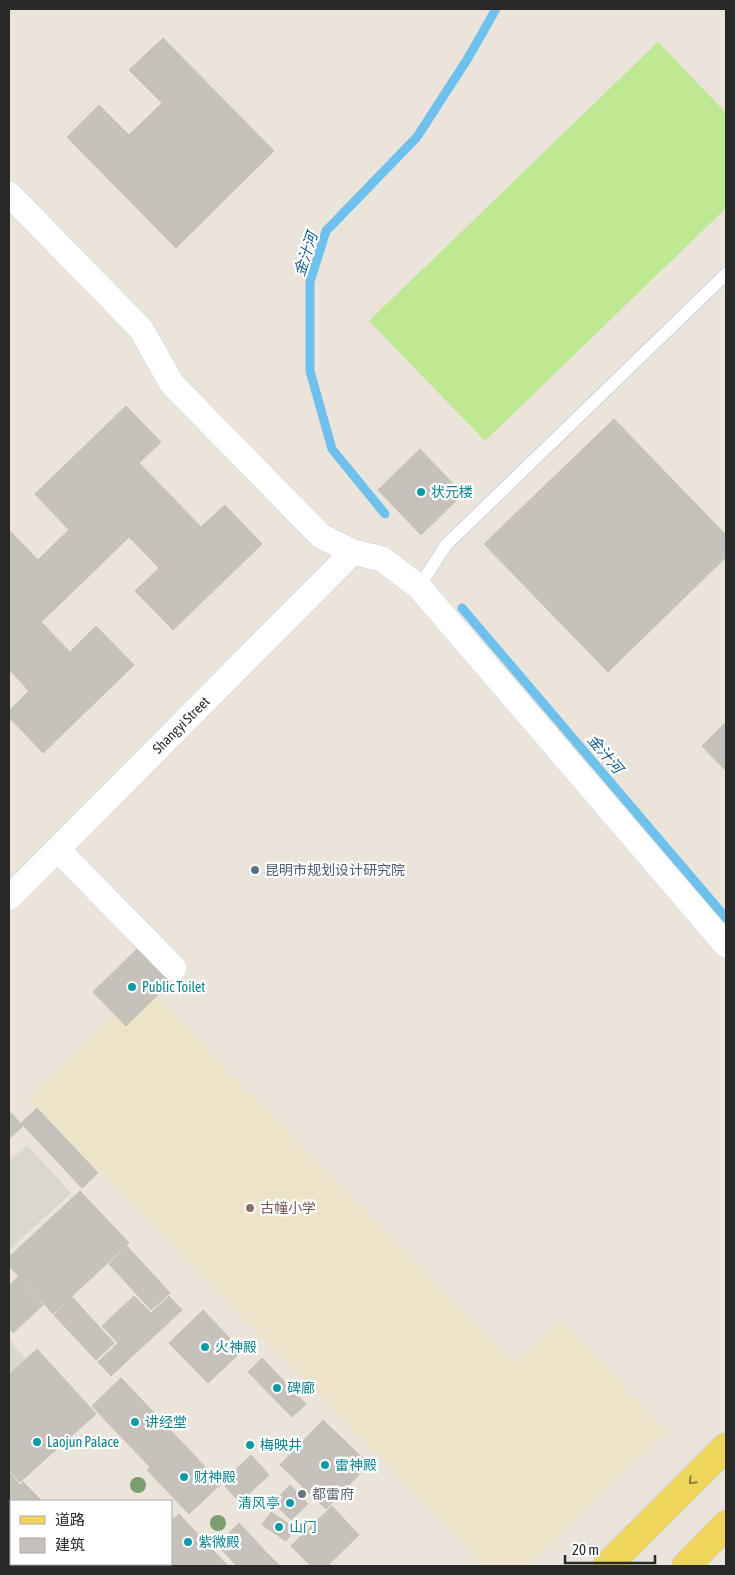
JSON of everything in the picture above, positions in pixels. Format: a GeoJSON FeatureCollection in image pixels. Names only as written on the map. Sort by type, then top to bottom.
{"type":"FeatureCollection","features":[{"type":"Feature","properties":{"kind":"main road"},"geometry":{"type":"LineString","coordinates":[[607,1566],[726,1447]]}},
{"type":"Feature","properties":{"kind":"main road"},"geometry":{"type":"LineString","coordinates":[[686,1566],[726,1525]]}},
{"type":"Feature","properties":{"kind":"street"},"geometry":{"type":"LineString","coordinates":[[9,194],[141,329],[172,384],[321,536],[353,552],[382,559],[419,587],[726,945]]}},
{"type":"Feature","properties":{"kind":"street","name":"Shangyi Street"},"geometry":{"type":"LineString","coordinates":[[9,898],[353,552]]}},
{"type":"Feature","properties":{"kind":"street"},"geometry":{"type":"LineString","coordinates":[[58,850],[174,968]]}},
{"type":"Feature","properties":{"kind":"lane"},"geometry":{"type":"LineString","coordinates":[[419,587],[446,545],[726,274]]}},
{"type":"Feature","properties":{"kind":"shaded area","name":"古幢小学"},"geometry":{"type":"Polygon","coordinates":[[[144,985],[515,1363],[561,1319],[667,1432],[527,1566],[484,1566],[28,1098],[144,985]]]}},
{"type":"Feature","properties":{"kind":"shaded area"},"geometry":{"type":"Polygon","coordinates":[[[27,1145],[71,1193],[9,1250],[9,1162],[27,1145]]]}},
{"type":"Feature","properties":{"kind":"shaded area"},"geometry":{"type":"Polygon","coordinates":[[[9,1339],[26,1359],[9,1375],[9,1339]]]}},
{"type":"Feature","properties":{"kind":"green space"},"geometry":{"type":"Polygon","coordinates":[[[658,42],[726,113],[726,208],[485,441],[369,321],[658,42]]]}},
{"type":"Feature","properties":{"kind":"building"},"geometry":{"type":"Polygon","coordinates":[[[163,38],[274,151],[176,248],[67,137],[99,105],[129,135],[162,103],[129,70],[163,38]]]}},
{"type":"Feature","properties":{"kind":"building"},"geometry":{"type":"Polygon","coordinates":[[[126,406],[161,442],[139,463],[201,527],[225,505],[262,544],[173,630],[135,591],[159,568],[129,537],[86,579],[52,546],[69,530],[35,494],[126,406]]]}},
{"type":"Feature","properties":{"kind":"building"},"geometry":{"type":"Polygon","coordinates":[[[614,419],[726,535],[726,557],[608,672],[484,544],[614,419]]]}},
{"type":"Feature","properties":{"kind":"building","name":"状元楼"},"geometry":{"type":"Polygon","coordinates":[[[420,449],[463,494],[421,535],[378,490],[420,449]]]}},
{"type":"Feature","properties":{"kind":"building"},"geometry":{"type":"Polygon","coordinates":[[[9,530],[38,560],[52,546],[86,579],[41,622],[70,652],[96,626],[134,665],[43,753],[9,717],[9,711],[29,691],[9,669],[9,530]]]}},
{"type":"Feature","properties":{"kind":"building"},"geometry":{"type":"Polygon","coordinates":[[[726,722],[726,771],[702,746],[726,722]]]}},
{"type":"Feature","properties":{"kind":"building","name":"Public Toilet"},"geometry":{"type":"Polygon","coordinates":[[[138,948],[171,982],[126,1026],[93,992],[138,948]]]}},
{"type":"Feature","properties":{"kind":"building"},"geometry":{"type":"Polygon","coordinates":[[[37,1108],[98,1173],[82,1188],[21,1123],[37,1108]]]}},
{"type":"Feature","properties":{"kind":"building"},"geometry":{"type":"Polygon","coordinates":[[[9,1111],[23,1126],[9,1139],[9,1111]]]}},
{"type":"Feature","properties":{"kind":"building"},"geometry":{"type":"Polygon","coordinates":[[[80,1191],[129,1243],[53,1314],[9,1266],[9,1257],[80,1191]]]}},
{"type":"Feature","properties":{"kind":"building"},"geometry":{"type":"Polygon","coordinates":[[[127,1246],[170,1293],[151,1310],[109,1264],[127,1246]]]}},
{"type":"Feature","properties":{"kind":"building"},"geometry":{"type":"Polygon","coordinates":[[[18,1277],[43,1305],[13,1333],[9,1328],[9,1286],[18,1277]]]}},
{"type":"Feature","properties":{"kind":"building"},"geometry":{"type":"Polygon","coordinates":[[[134,1296],[151,1313],[169,1296],[182,1310],[111,1376],[98,1362],[118,1343],[102,1326],[134,1296]]]}},
{"type":"Feature","properties":{"kind":"building"},"geometry":{"type":"Polygon","coordinates":[[[72,1297],[114,1343],[96,1360],[54,1315],[72,1297]]]}},
{"type":"Feature","properties":{"kind":"building","name":"火神殿"},"geometry":{"type":"Polygon","coordinates":[[[203,1310],[242,1351],[208,1383],[169,1343],[203,1310]]]}},
{"type":"Feature","properties":{"kind":"building","name":"Laojun Palace"},"geometry":{"type":"Polygon","coordinates":[[[37,1349],[96,1414],[20,1482],[9,1470],[9,1375],[37,1349]]]}},
{"type":"Feature","properties":{"kind":"building","name":"碑廊"},"geometry":{"type":"Polygon","coordinates":[[[262,1358],[306,1404],[292,1417],[248,1372],[262,1358]]]}},
{"type":"Feature","properties":{"kind":"building","name":"讲经堂"},"geometry":{"type":"Polygon","coordinates":[[[121,1378],[179,1439],[150,1467],[92,1406],[121,1378]]]}},
{"type":"Feature","properties":{"kind":"building","name":"雷神殿"},"geometry":{"type":"Polygon","coordinates":[[[323,1420],[369,1464],[326,1509],[280,1465],[323,1420]]]}},
{"type":"Feature","properties":{"kind":"building","name":"财神殿"},"geometry":{"type":"Polygon","coordinates":[[[179,1439],[221,1484],[189,1514],[147,1470],[179,1439]]]}},
{"type":"Feature","properties":{"kind":"building"},"geometry":{"type":"Polygon","coordinates":[[[251,1455],[269,1475],[240,1502],[222,1483],[251,1455]]]}},
{"type":"Feature","properties":{"kind":"building"},"geometry":{"type":"Polygon","coordinates":[[[11,1474],[20,1485],[23,1482],[41,1500],[10,1500],[10,1536],[9,1535],[9,1476],[11,1474]]]}},
{"type":"Feature","properties":{"kind":"building","name":"清风亭"},"geometry":{"type":"Polygon","coordinates":[[[290,1485],[308,1504],[291,1520],[273,1502],[290,1485]]]}},
{"type":"Feature","properties":{"kind":"building"},"geometry":{"type":"Polygon","coordinates":[[[332,1506],[359,1535],[327,1566],[311,1566],[291,1546],[332,1506]]]}},
{"type":"Feature","properties":{"kind":"building","name":"山门"},"geometry":{"type":"Polygon","coordinates":[[[271,1512],[295,1528],[286,1541],[262,1525],[271,1512]]]}},
{"type":"Feature","properties":{"kind":"building","name":"紫微殿"},"geometry":{"type":"Polygon","coordinates":[[[179,1514],[228,1566],[124,1566],[172,1565],[172,1520],[179,1514]]]}},
{"type":"Feature","properties":{"kind":"building"},"geometry":{"type":"Polygon","coordinates":[[[239,1523],[280,1566],[237,1566],[217,1545],[239,1523]]]}},
{"type":"Feature","properties":{"kind":"building"},"geometry":{"type":"Polygon","coordinates":[[[102,1565],[103,1566],[56,1566],[102,1565]]]}},
{"type":"Feature","properties":{"kind":"waterway","name":"金汁河"},"geometry":{"type":"LineString","coordinates":[[385,514],[332,449],[310,371],[310,282],[326,231],[417,137],[468,58],[496,9]]}},
{"type":"Feature","properties":{"kind":"waterway","name":"金汁河"},"geometry":{"type":"LineString","coordinates":[[462,608],[726,918]]}},
{"type":"Feature","properties":{"kind":"place","name":"状元楼"},"geometry":{"type":"Point","coordinates":[421,492]}},
{"type":"Feature","properties":{"kind":"place","name":"昆明市规划设计研究院"},"geometry":{"type":"Point","coordinates":[255,870]}},
{"type":"Feature","properties":{"kind":"place","name":"Public Toilet"},"geometry":{"type":"Point","coordinates":[132,987]}},
{"type":"Feature","properties":{"kind":"place","name":"古幢小学"},"geometry":{"type":"Point","coordinates":[250,1208]}},
{"type":"Feature","properties":{"kind":"place","name":"火神殿"},"geometry":{"type":"Point","coordinates":[205,1347]}},
{"type":"Feature","properties":{"kind":"place","name":"碑廊"},"geometry":{"type":"Point","coordinates":[277,1388]}},
{"type":"Feature","properties":{"kind":"place","name":"讲经堂"},"geometry":{"type":"Point","coordinates":[135,1422]}},
{"type":"Feature","properties":{"kind":"place","name":"Laojun Palace"},"geometry":{"type":"Point","coordinates":[37,1442]}},
{"type":"Feature","properties":{"kind":"place","name":"梅映井"},"geometry":{"type":"Point","coordinates":[250,1445]}},
{"type":"Feature","properties":{"kind":"place","name":"雷神殿"},"geometry":{"type":"Point","coordinates":[325,1465]}},
{"type":"Feature","properties":{"kind":"place","name":"财神殿"},"geometry":{"type":"Point","coordinates":[184,1477]}},
{"type":"Feature","properties":{"kind":"place","name":"都雷府"},"geometry":{"type":"Point","coordinates":[302,1494]}},
{"type":"Feature","properties":{"kind":"place","name":"清风亭"},"geometry":{"type":"Point","coordinates":[290,1503]}},
{"type":"Feature","properties":{"kind":"place","name":"山门"},"geometry":{"type":"Point","coordinates":[279,1527]}},
{"type":"Feature","properties":{"kind":"place","name":"紫微殿"},"geometry":{"type":"Point","coordinates":[188,1542]}}]}
